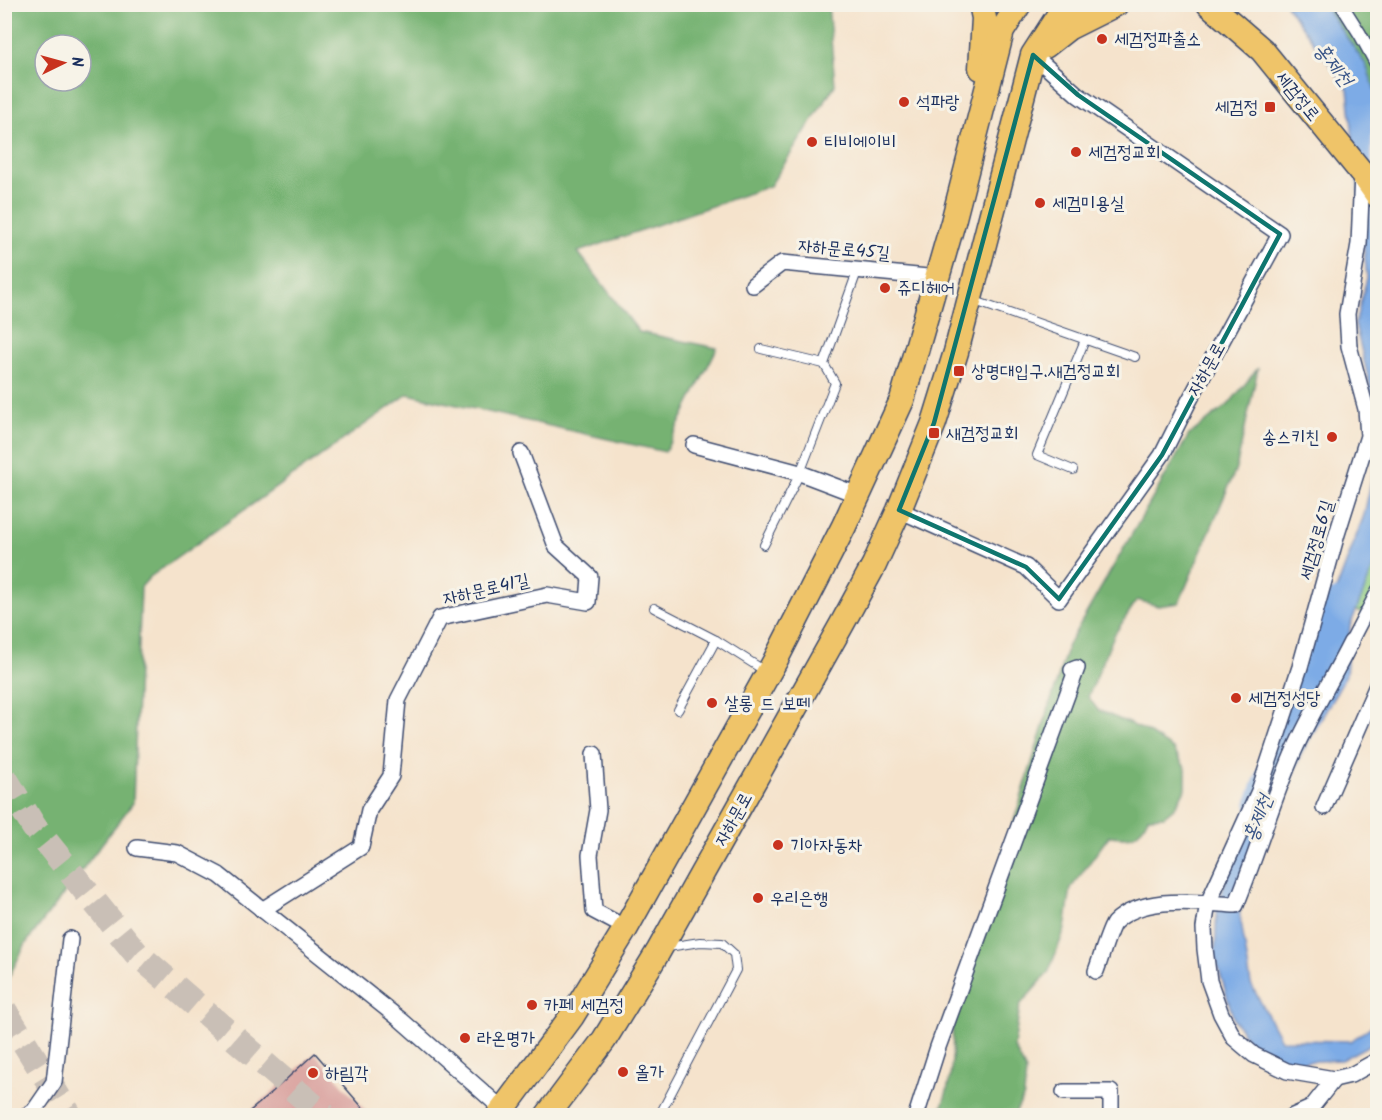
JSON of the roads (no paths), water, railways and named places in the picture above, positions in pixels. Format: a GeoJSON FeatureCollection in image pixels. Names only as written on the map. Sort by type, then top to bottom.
{"type":"FeatureCollection","features":[{"type":"Feature","properties":{"kind":"main road"},"geometry":{"type":"LineString","coordinates":[[979,120],[984,18],[981,4]]}},
{"type":"Feature","properties":{"kind":"main road"},"geometry":{"type":"LineString","coordinates":[[503,1114],[572,1016],[626,928],[768,673],[858,495],[902,400],[938,278],[1002,31],[1019,4]]}},
{"type":"Feature","properties":{"kind":"main road","name":"자하문로"},"geometry":{"type":"LineString","coordinates":[[547,1116],[604,1040],[660,948],[874,565],[934,423],[970,300],[1034,55],[1066,4]]}},
{"type":"Feature","properties":{"kind":"main road"},"geometry":{"type":"LineString","coordinates":[[1034,55],[1068,28],[1116,4]]}},
{"type":"Feature","properties":{"kind":"main road","name":"세검정로"},"geometry":{"type":"LineString","coordinates":[[1209,4],[1262,50],[1370,185]]}},
{"type":"Feature","properties":{"kind":"street"},"geometry":{"type":"LineString","coordinates":[[1341,4],[1377,67]]}},
{"type":"Feature","properties":{"kind":"street","name":"자하문로"},"geometry":{"type":"LineString","coordinates":[[899,510],[1026,567],[1059,599],[1162,454],[1280,234],[1078,95],[1034,55]]}},
{"type":"Feature","properties":{"kind":"street","name":"세검정로6길"},"geometry":{"type":"LineString","coordinates":[[1370,185],[1347,314],[1349,346],[1366,409],[1368,436],[1336,534],[1300,667],[1259,791],[1208,903],[1204,928],[1209,981],[1221,1014],[1234,1038],[1254,1055],[1287,1071],[1334,1079],[1351,1075],[1377,1060]]}},
{"type":"Feature","properties":{"kind":"street","name":"자하문로45길"},"geometry":{"type":"LineString","coordinates":[[753,285],[782,263],[938,278]]}},
{"type":"Feature","properties":{"kind":"street"},"geometry":{"type":"LineString","coordinates":[[694,445],[800,473],[858,495]]}},
{"type":"Feature","properties":{"kind":"street","name":"자하문로41길"},"geometry":{"type":"LineString","coordinates":[[262,910],[361,847],[369,810],[391,776],[398,700],[440,618],[547,595],[588,602],[590,577],[556,546],[521,453]]}},
{"type":"Feature","properties":{"kind":"street"},"geometry":{"type":"LineString","coordinates":[[1096,971],[1113,924],[1141,906],[1167,902],[1236,905],[1293,753],[1377,590]]}},
{"type":"Feature","properties":{"kind":"street"},"geometry":{"type":"LineString","coordinates":[[916,1116],[938,1047],[1077,668],[1072,670]]}},
{"type":"Feature","properties":{"kind":"street"},"geometry":{"type":"LineString","coordinates":[[1324,807],[1377,683]]}},
{"type":"Feature","properties":{"kind":"street"},"geometry":{"type":"LineString","coordinates":[[594,754],[598,810],[590,855],[594,911],[626,928]]}},
{"type":"Feature","properties":{"kind":"street"},"geometry":{"type":"LineString","coordinates":[[137,848],[177,853],[219,875],[401,1020],[503,1114]]}},
{"type":"Feature","properties":{"kind":"street"},"geometry":{"type":"LineString","coordinates":[[26,1116],[34,1111],[54,1082],[70,939]]}},
{"type":"Feature","properties":{"kind":"street"},"geometry":{"type":"LineString","coordinates":[[1293,1116],[1311,1108],[1334,1079]]}},
{"type":"Feature","properties":{"kind":"street"},"geometry":{"type":"LineString","coordinates":[[1064,1092],[1111,1092],[1111,1116]]}},
{"type":"Feature","properties":{"kind":"lane"},"geometry":{"type":"LineString","coordinates":[[764,545],[800,473],[834,383],[824,364],[858,269]]}},
{"type":"Feature","properties":{"kind":"lane"},"geometry":{"type":"LineString","coordinates":[[970,300],[1135,357]]}},
{"type":"Feature","properties":{"kind":"lane"},"geometry":{"type":"LineString","coordinates":[[1073,470],[1037,455],[1085,340]]}},
{"type":"Feature","properties":{"kind":"lane"},"geometry":{"type":"LineString","coordinates":[[761,349],[824,364]]}},
{"type":"Feature","properties":{"kind":"lane"},"geometry":{"type":"LineString","coordinates":[[654,608],[717,640],[768,673]]}},
{"type":"Feature","properties":{"kind":"lane"},"geometry":{"type":"LineString","coordinates":[[678,711],[717,640]]}},
{"type":"Feature","properties":{"kind":"lane"},"geometry":{"type":"LineString","coordinates":[[659,1116],[736,970],[734,954],[722,943],[700,942],[660,948]]}},
{"type":"Feature","properties":{"kind":"water","name":"홍제천"},"geometry":{"type":"Polygon","coordinates":[[[1286,5],[1324,5],[1366,65],[1377,96],[1377,414],[1355,324],[1367,278],[1348,89],[1286,5]]]}},
{"type":"Feature","properties":{"kind":"water","name":"홍제천"},"geometry":{"type":"Polygon","coordinates":[[[1377,454],[1377,558],[1350,626],[1346,675],[1301,755],[1239,909],[1251,984],[1281,1040],[1351,1041],[1377,1022],[1377,1041],[1341,1060],[1292,1062],[1252,1046],[1234,1020],[1215,956],[1217,906],[1241,838],[1302,709],[1322,681],[1321,631],[1364,515],[1377,454]]]}},
{"type":"Feature","properties":{"kind":"waterway","name":"홍제천"},"geometry":{"type":"LineString","coordinates":[[1262,805],[1336,606]]}},
{"type":"Feature","properties":{"kind":"tunnel"},"geometry":{"type":"LineString","coordinates":[[4,777],[34,827],[136,953],[325,1116]]}},
{"type":"Feature","properties":{"kind":"tunnel"},"geometry":{"type":"LineString","coordinates":[[4,1010],[70,1116]]}},
{"type":"Feature","properties":{"kind":"place","name":"세검정파출소"},"geometry":{"type":"Point","coordinates":[1102,39]}},
{"type":"Feature","properties":{"kind":"place","name":"석파랑"},"geometry":{"type":"Point","coordinates":[904,102]}},
{"type":"Feature","properties":{"kind":"place","name":"세검정"},"geometry":{"type":"Point","coordinates":[1270,107]}},
{"type":"Feature","properties":{"kind":"place","name":"티비에이비"},"geometry":{"type":"Point","coordinates":[812,142]}},
{"type":"Feature","properties":{"kind":"place","name":"세검정교회"},"geometry":{"type":"Point","coordinates":[1076,152]}},
{"type":"Feature","properties":{"kind":"place","name":"세검미용실"},"geometry":{"type":"Point","coordinates":[1040,203]}},
{"type":"Feature","properties":{"kind":"place","name":"쥬디헤어"},"geometry":{"type":"Point","coordinates":[885,288]}},
{"type":"Feature","properties":{"kind":"place","name":"상명대입구.새검정교회"},"geometry":{"type":"Point","coordinates":[959,371]}},
{"type":"Feature","properties":{"kind":"place","name":"새검정교회"},"geometry":{"type":"Point","coordinates":[934,433]}},
{"type":"Feature","properties":{"kind":"place","name":"송스키친"},"geometry":{"type":"Point","coordinates":[1332,437]}},
{"type":"Feature","properties":{"kind":"place","name":"세검정성당"},"geometry":{"type":"Point","coordinates":[1236,698]}},
{"type":"Feature","properties":{"kind":"place","name":"살롱 드 보떼"},"geometry":{"type":"Point","coordinates":[712,703]}},
{"type":"Feature","properties":{"kind":"place","name":"기아자동차"},"geometry":{"type":"Point","coordinates":[778,845]}},
{"type":"Feature","properties":{"kind":"place","name":"우리은행"},"geometry":{"type":"Point","coordinates":[758,898]}},
{"type":"Feature","properties":{"kind":"place","name":"카페 세검정"},"geometry":{"type":"Point","coordinates":[532,1005]}},
{"type":"Feature","properties":{"kind":"place","name":"라온명가"},"geometry":{"type":"Point","coordinates":[465,1038]}},
{"type":"Feature","properties":{"kind":"place","name":"올가"},"geometry":{"type":"Point","coordinates":[623,1072]}},
{"type":"Feature","properties":{"kind":"place","name":"하림각"},"geometry":{"type":"Point","coordinates":[313,1073]}}]}
